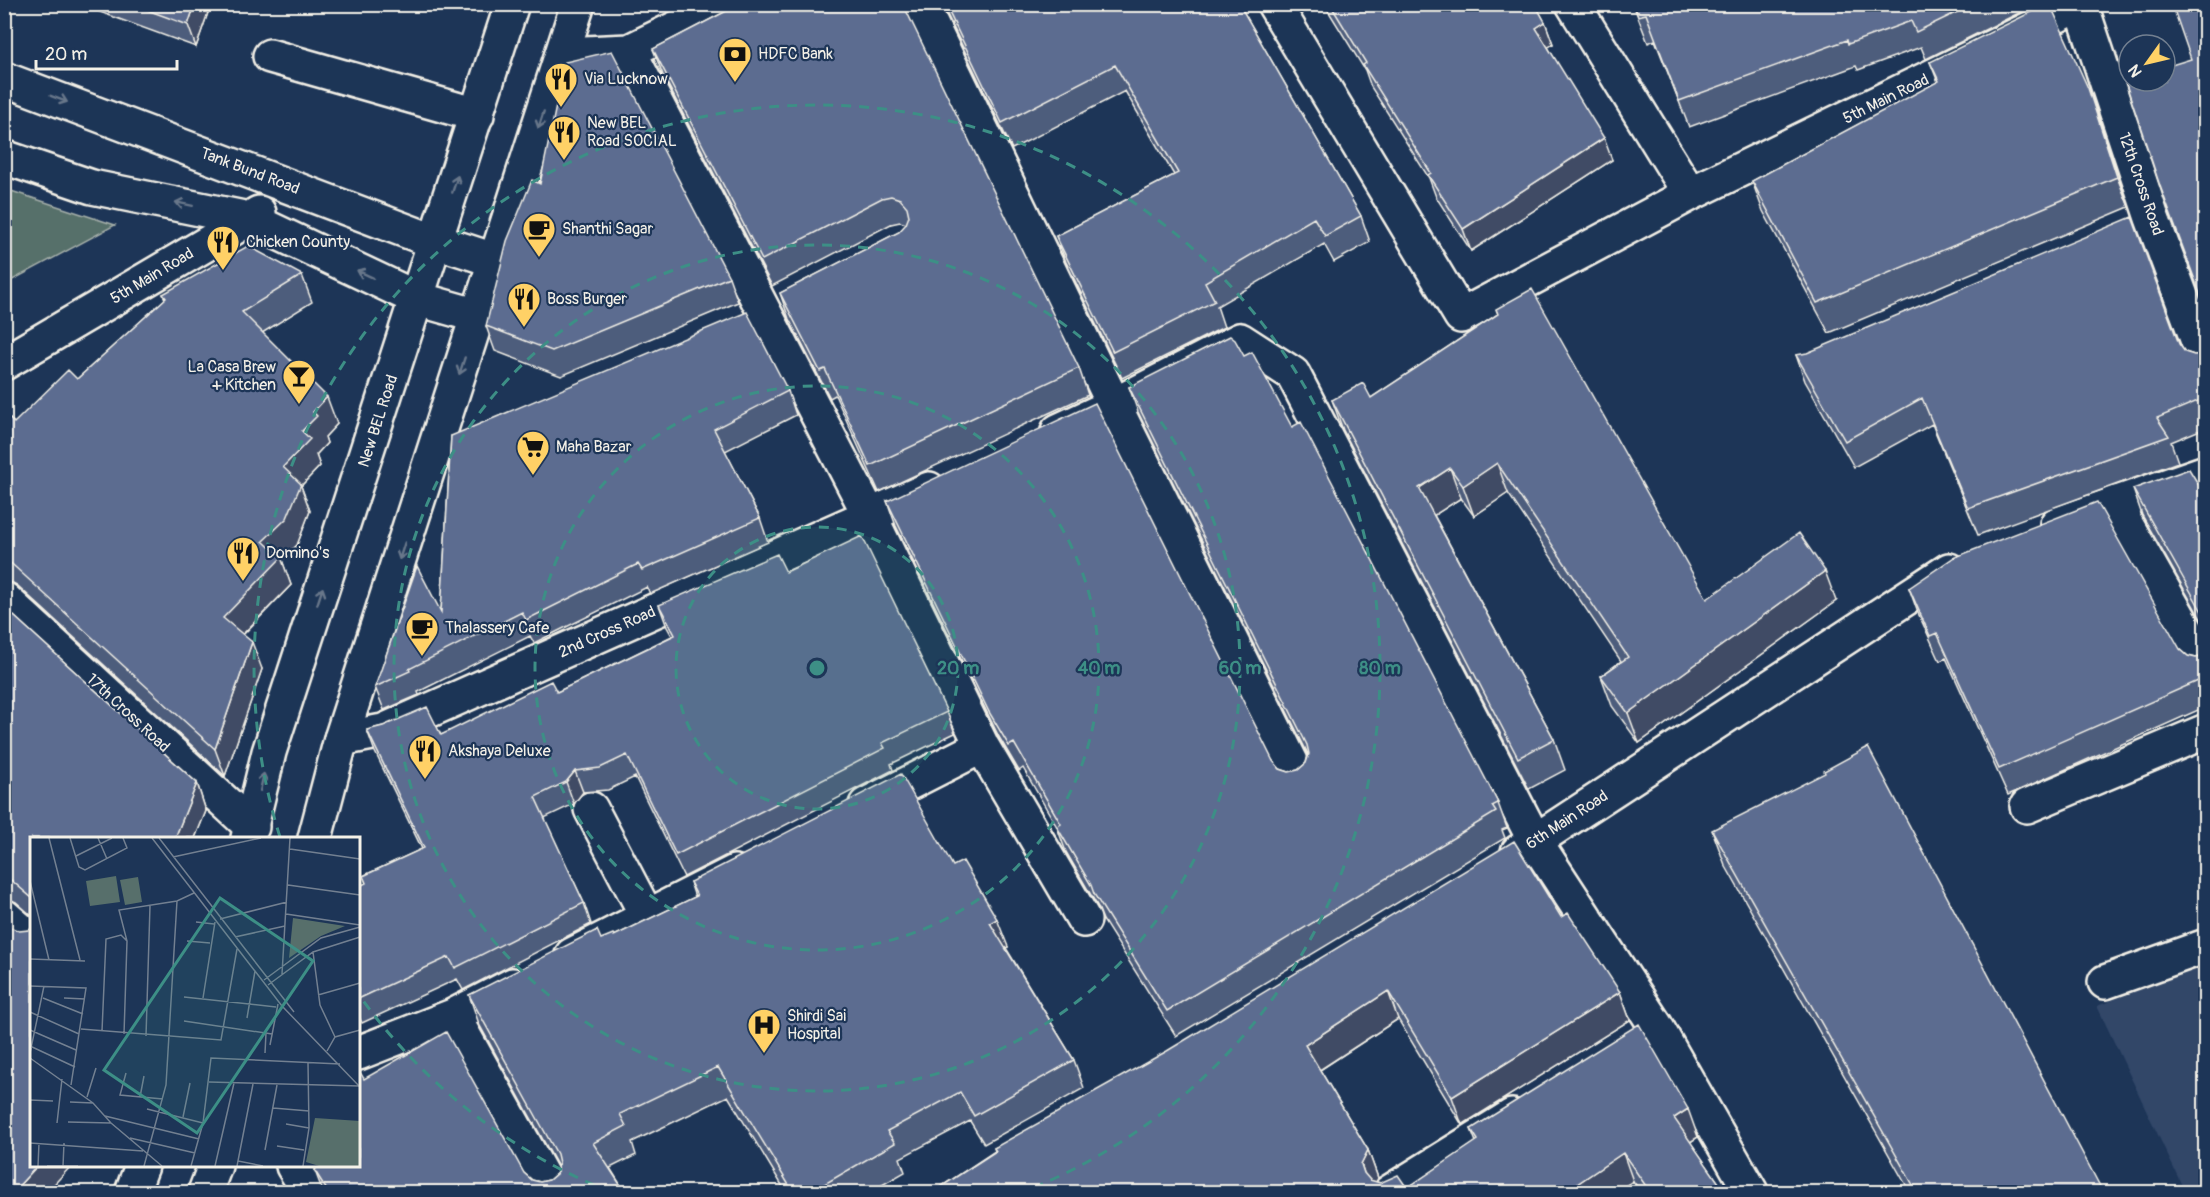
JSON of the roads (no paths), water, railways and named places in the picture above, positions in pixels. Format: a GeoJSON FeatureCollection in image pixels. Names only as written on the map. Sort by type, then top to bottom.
{"type":"FeatureCollection","features":[{"type":"Feature","properties":{"kind":"street","name":"New BEL Road"},"geometry":{"type":"LineString","coordinates":[[250,833],[268,752],[418,299],[512,4]]}},
{"type":"Feature","properties":{"kind":"street"},"geometry":{"type":"LineString","coordinates":[[315,837],[341,739],[578,4]]}},
{"type":"Feature","properties":{"kind":"street"},"geometry":{"type":"LineString","coordinates":[[563,54],[628,51],[726,4]]}},
{"type":"Feature","properties":{"kind":"street"},"geometry":{"type":"LineString","coordinates":[[921,4],[1114,405],[1299,778]]}},
{"type":"Feature","properties":{"kind":"street","name":"5th Main Road"},"geometry":{"type":"LineString","coordinates":[[1274,4],[1461,316],[1690,194],[2081,5]]}},
{"type":"Feature","properties":{"kind":"street"},"geometry":{"type":"LineString","coordinates":[[1573,4],[1690,194]]}},
{"type":"Feature","properties":{"kind":"street","name":"12th Cross Road"},"geometry":{"type":"LineString","coordinates":[[2081,5],[2152,218],[2205,363]]}},
{"type":"Feature","properties":{"kind":"street"},"geometry":{"type":"LineString","coordinates":[[628,51],[751,316],[870,516],[982,746],[1084,920]]}},
{"type":"Feature","properties":{"kind":"street"},"geometry":{"type":"LineString","coordinates":[[270,56],[477,115]]}},
{"type":"Feature","properties":{"kind":"street","name":"Tank Bund Road"},"geometry":{"type":"LineString","coordinates":[[4,79],[496,261]]}},
{"type":"Feature","properties":{"kind":"street"},"geometry":{"type":"LineString","coordinates":[[4,157],[92,187],[249,219],[418,299],[478,316]]}},
{"type":"Feature","properties":{"kind":"street","name":"5th Main Road"},"geometry":{"type":"LineString","coordinates":[[4,363],[299,189]]}},
{"type":"Feature","properties":{"kind":"street"},"geometry":{"type":"LineString","coordinates":[[2119,232],[2152,218]]}},
{"type":"Feature","properties":{"kind":"street"},"geometry":{"type":"LineString","coordinates":[[751,316],[794,295]]}},
{"type":"Feature","properties":{"kind":"street"},"geometry":{"type":"LineString","coordinates":[[1029,444],[1114,405],[1240,340],[1293,374],[1536,841],[1656,1026],[1751,1192]]}},
{"type":"Feature","properties":{"kind":"street"},"geometry":{"type":"LineString","coordinates":[[434,450],[467,436]]}},
{"type":"Feature","properties":{"kind":"street"},"geometry":{"type":"LineString","coordinates":[[2030,534],[2205,472]]}},
{"type":"Feature","properties":{"kind":"street","name":"2nd Cross Road"},"geometry":{"type":"LineString","coordinates":[[341,739],[383,730],[955,477]]}},
{"type":"Feature","properties":{"kind":"street"},"geometry":{"type":"LineString","coordinates":[[2114,503],[2205,664]]}},
{"type":"Feature","properties":{"kind":"street","name":"6th Main Road"},"geometry":{"type":"LineString","coordinates":[[1496,866],[1968,558],[1978,554]]}},
{"type":"Feature","properties":{"kind":"street","name":"17th Cross Road"},"geometry":{"type":"LineString","coordinates":[[4,599],[250,833]]}},
{"type":"Feature","properties":{"kind":"street"},"geometry":{"type":"LineString","coordinates":[[2027,806],[2205,731]]}},
{"type":"Feature","properties":{"kind":"street"},"geometry":{"type":"LineString","coordinates":[[836,820],[982,746]]}},
{"type":"Feature","properties":{"kind":"street"},"geometry":{"type":"LineString","coordinates":[[591,809],[647,916]]}},
{"type":"Feature","properties":{"kind":"street"},"geometry":{"type":"LineString","coordinates":[[360,1052],[453,1016],[762,858]]}},
{"type":"Feature","properties":{"kind":"street"},"geometry":{"type":"LineString","coordinates":[[4,916],[30,938]]}},
{"type":"Feature","properties":{"kind":"street"},"geometry":{"type":"LineString","coordinates":[[2105,982],[2205,946]]}},
{"type":"Feature","properties":{"kind":"street"},"geometry":{"type":"LineString","coordinates":[[453,1016],[551,1192]]}},
{"type":"Feature","properties":{"kind":"street"},"geometry":{"type":"LineString","coordinates":[[1626,1044],[1656,1026]]}},
{"type":"Feature","properties":{"kind":"street"},"geometry":{"type":"LineString","coordinates":[[1390,1192],[1538,1100]]}},
{"type":"Feature","properties":{"kind":"street"},"geometry":{"type":"LineString","coordinates":[[132,1192],[142,1167]]}},
{"type":"Feature","properties":{"kind":"street"},"geometry":{"type":"LineString","coordinates":[[205,1192],[215,1167]]}},
{"type":"Feature","properties":{"kind":"street"},"geometry":{"type":"LineString","coordinates":[[294,1167],[309,1192]]}},
{"type":"Feature","properties":{"kind":"place","name":"HDFC Bank"},"geometry":{"type":"Point","coordinates":[735,83]}},
{"type":"Feature","properties":{"kind":"place","name":"Via Lucknow"},"geometry":{"type":"Point","coordinates":[561,108]}},
{"type":"Feature","properties":{"kind":"place","name":"New BEL Road SOCIAL"},"geometry":{"type":"Point","coordinates":[564,161]}},
{"type":"Feature","properties":{"kind":"place","name":"Shanthi Sagar"},"geometry":{"type":"Point","coordinates":[539,258]}},
{"type":"Feature","properties":{"kind":"place","name":"Chicken County"},"geometry":{"type":"Point","coordinates":[223,271]}},
{"type":"Feature","properties":{"kind":"place","name":"Boss Burger"},"geometry":{"type":"Point","coordinates":[524,328]}},
{"type":"Feature","properties":{"kind":"place","name":"La Casa Brew + Kitchen"},"geometry":{"type":"Point","coordinates":[299,405]}},
{"type":"Feature","properties":{"kind":"place","name":"Maha Bazar"},"geometry":{"type":"Point","coordinates":[533,476]}},
{"type":"Feature","properties":{"kind":"place","name":"Domino's"},"geometry":{"type":"Point","coordinates":[243,582]}},
{"type":"Feature","properties":{"kind":"place","name":"Thalassery Cafe"},"geometry":{"type":"Point","coordinates":[422,657]}},
{"type":"Feature","properties":{"kind":"place","name":"Akshaya Deluxe"},"geometry":{"type":"Point","coordinates":[425,780]}},
{"type":"Feature","properties":{"kind":"place","name":"Shirdi Sai Hospital"},"geometry":{"type":"Point","coordinates":[764,1054]}}]}
